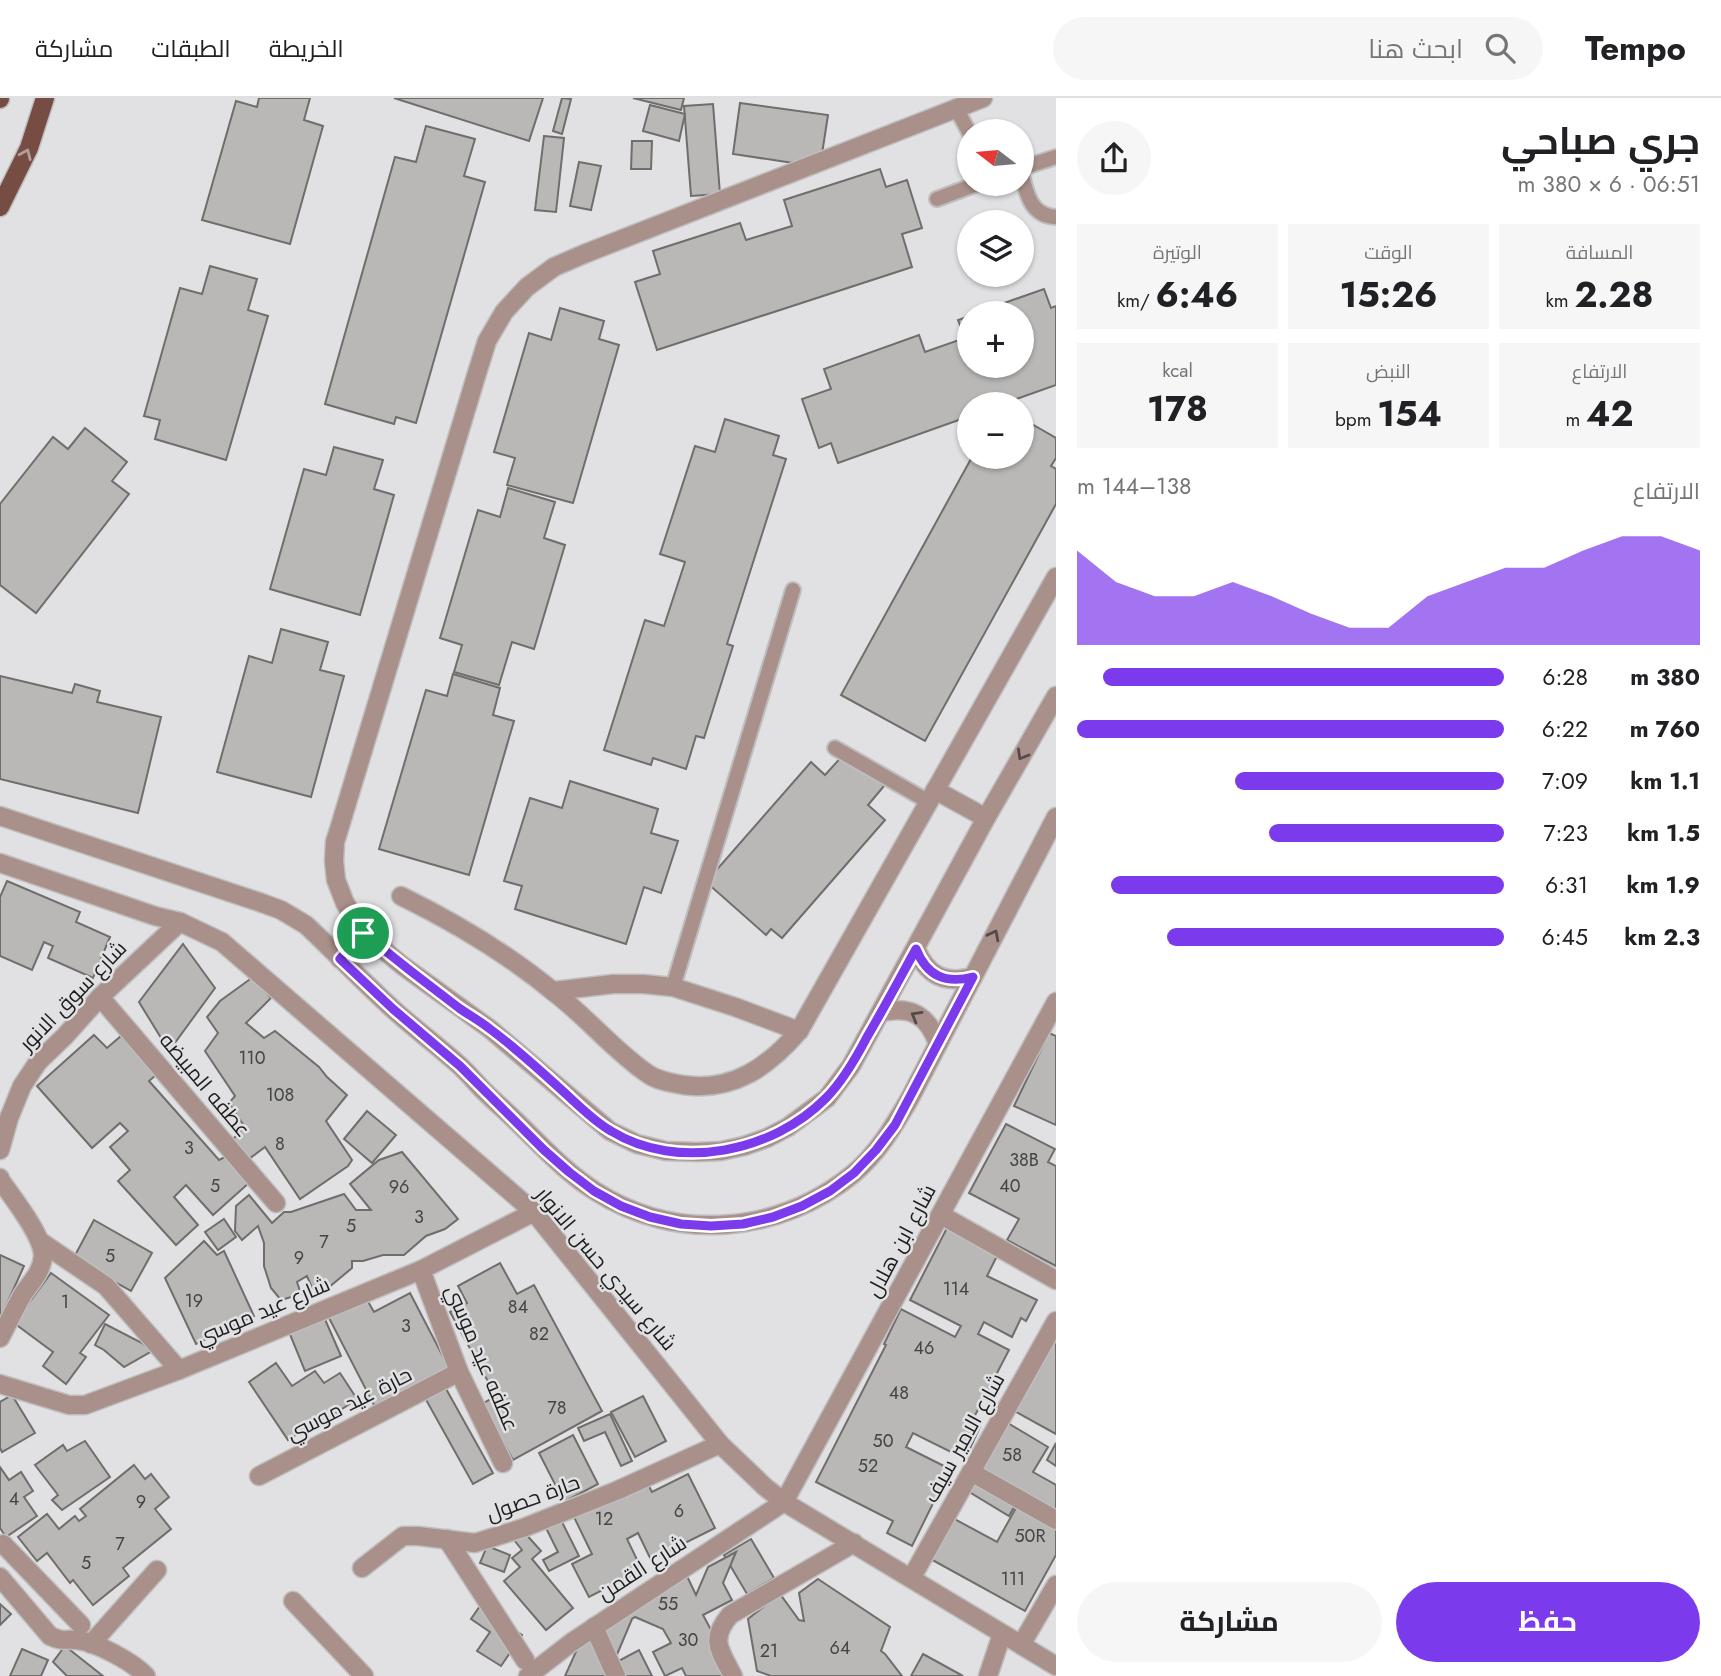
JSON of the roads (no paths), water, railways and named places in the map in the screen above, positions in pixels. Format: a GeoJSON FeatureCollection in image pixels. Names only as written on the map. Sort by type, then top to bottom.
{"type":"FeatureCollection","features":[{"type":"Feature","properties":{"kind":"main road"},"geometry":{"type":"LineString","coordinates":[[0,207],[29,148],[45,98]]}},
{"type":"Feature","properties":{"kind":"street"},"geometry":{"type":"LineString","coordinates":[[983,98],[554,267],[527,287],[504,312],[487,341],[335,842],[336,880],[345,903],[363,933],[403,966],[490,1029],[610,1131],[637,1144],[666,1151],[721,1151],[744,1146],[766,1138],[808,1114],[827,1098],[851,1066],[1056,695]]}},
{"type":"Feature","properties":{"kind":"street"},"geometry":{"type":"LineString","coordinates":[[401,896],[472,933],[505,955],[554,991],[631,1062],[651,1076],[692,1086],[713,1085],[752,1073],[785,1048],[799,1031],[1056,577]]}},
{"type":"Feature","properties":{"kind":"street"},"geometry":{"type":"LineString","coordinates":[[932,796],[986,818]]}},
{"type":"Feature","properties":{"kind":"street"},"geometry":{"type":"LineString","coordinates":[[0,816],[281,910],[306,925],[393,1009],[460,1066],[569,1172],[594,1191],[621,1206],[650,1217],[681,1224],[711,1226],[743,1224],[792,1210],[830,1191],[854,1173],[876,1150],[895,1125],[1056,817]]}},
{"type":"Feature","properties":{"kind":"street","name":"شارع سيدي حسن الانوار"},"geometry":{"type":"LineString","coordinates":[[0,863],[180,922],[222,942],[534,1212],[720,1444],[765,1487],[784,1502],[1056,1666]]}},
{"type":"Feature","properties":{"kind":"street","name":"شارع سوق الانور"},"geometry":{"type":"LineString","coordinates":[[0,1150],[22,1086],[38,1062],[100,997],[180,922]]}},
{"type":"Feature","properties":{"kind":"street"},"geometry":{"type":"LineString","coordinates":[[340,959],[363,933]]}},
{"type":"Feature","properties":{"kind":"street"},"geometry":{"type":"LineString","coordinates":[[916,949],[920,960],[938,976],[949,980],[973,977]]}},
{"type":"Feature","properties":{"kind":"street"},"geometry":{"type":"LineString","coordinates":[[554,991],[613,984],[673,987],[799,1031]]}},
{"type":"Feature","properties":{"kind":"street","name":"عطفه المبيضه"},"geometry":{"type":"LineString","coordinates":[[100,997],[276,1203]]}},
{"type":"Feature","properties":{"kind":"street","name":"شارع ابن هلال"},"geometry":{"type":"LineString","coordinates":[[784,1502],[1056,1002]]}},
{"type":"Feature","properties":{"kind":"street"},"geometry":{"type":"LineString","coordinates":[[882,1012],[894,1009],[917,1014],[927,1022],[938,1044]]}},
{"type":"Feature","properties":{"kind":"street"},"geometry":{"type":"LineString","coordinates":[[0,1178],[41,1242],[43,1254],[37,1276],[0,1338]]}},
{"type":"Feature","properties":{"kind":"street","name":"شارع عيد موسي"},"geometry":{"type":"LineString","coordinates":[[0,1384],[69,1405],[85,1405],[179,1370],[421,1270],[534,1212]]}},
{"type":"Feature","properties":{"kind":"street"},"geometry":{"type":"LineString","coordinates":[[941,1215],[1056,1280]]}},
{"type":"Feature","properties":{"kind":"street"},"geometry":{"type":"LineString","coordinates":[[41,1242],[106,1286],[179,1370]]}},
{"type":"Feature","properties":{"kind":"street","name":"عطفه عيد موسي"},"geometry":{"type":"LineString","coordinates":[[421,1270],[459,1372],[503,1463]]}},
{"type":"Feature","properties":{"kind":"street","name":"شارع الامير سيف"},"geometry":{"type":"LineString","coordinates":[[912,1577],[1056,1321]]}},
{"type":"Feature","properties":{"kind":"street","name":"حارة عيد موسي"},"geometry":{"type":"LineString","coordinates":[[259,1476],[459,1372]]}},
{"type":"Feature","properties":{"kind":"street","name":"حارة حصول"},"geometry":{"type":"LineString","coordinates":[[362,1568],[403,1536],[475,1543],[523,1528],[616,1491],[720,1444]]}},
{"type":"Feature","properties":{"kind":"street"},"geometry":{"type":"LineString","coordinates":[[971,1472],[1056,1520]]}},
{"type":"Feature","properties":{"kind":"street","name":"شارع القمن"},"geometry":{"type":"LineString","coordinates":[[527,1668],[572,1642],[784,1502]]}},
{"type":"Feature","properties":{"kind":"street"},"geometry":{"type":"LineString","coordinates":[[447,1539],[527,1668]]}},
{"type":"Feature","properties":{"kind":"street"},"geometry":{"type":"LineString","coordinates":[[733,1676],[717,1643],[719,1631],[730,1615],[854,1543]]}},
{"type":"Feature","properties":{"kind":"street"},"geometry":{"type":"LineString","coordinates":[[0,1545],[3,1544],[81,1625]]}},
{"type":"Feature","properties":{"kind":"street"},"geometry":{"type":"LineString","coordinates":[[91,1644],[157,1570]]}},
{"type":"Feature","properties":{"kind":"street"},"geometry":{"type":"LineString","coordinates":[[0,1577],[50,1636],[62,1641],[77,1640],[91,1644],[146,1676]]}},
{"type":"Feature","properties":{"kind":"street"},"geometry":{"type":"LineString","coordinates":[[1021,1646],[1056,1585]]}},
{"type":"Feature","properties":{"kind":"street"},"geometry":{"type":"LineString","coordinates":[[293,1601],[364,1676]]}},
{"type":"Feature","properties":{"kind":"street"},"geometry":{"type":"LineString","coordinates":[[594,1627],[616,1676]]}},
{"type":"Feature","properties":{"kind":"street"},"geometry":{"type":"LineString","coordinates":[[988,1676],[1002,1634]]}},
{"type":"Feature","properties":{"kind":"lane"},"geometry":{"type":"LineString","coordinates":[[956,108],[962,119]]}},
{"type":"Feature","properties":{"kind":"lane"},"geometry":{"type":"LineString","coordinates":[[1034,164],[1056,157]]}},
{"type":"Feature","properties":{"kind":"lane"},"geometry":{"type":"LineString","coordinates":[[937,199],[957,192]]}},
{"type":"Feature","properties":{"kind":"lane"},"geometry":{"type":"LineString","coordinates":[[1028,196],[1030,204],[1039,213],[1056,217]]}},
{"type":"Feature","properties":{"kind":"lane"},"geometry":{"type":"LineString","coordinates":[[673,987],[793,590]]}},
{"type":"Feature","properties":{"kind":"lane"},"geometry":{"type":"LineString","coordinates":[[835,748],[932,796]]}}]}
